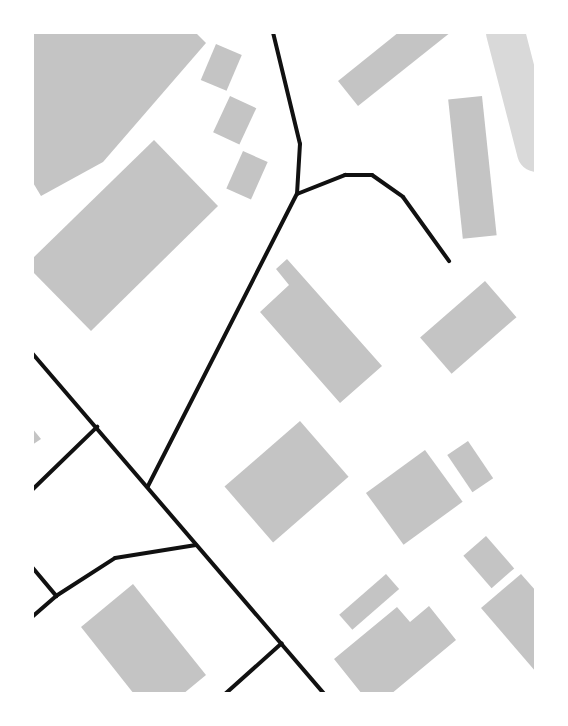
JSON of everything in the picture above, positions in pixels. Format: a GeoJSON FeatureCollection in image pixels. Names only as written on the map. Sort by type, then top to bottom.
{"type":"FeatureCollection","features":[{"type":"Feature","properties":{"kind":"lane"},"geometry":{"type":"LineString","coordinates":[[148,486],[297,194],[300,144],[273,32]]}},
{"type":"Feature","properties":{"kind":"lane"},"geometry":{"type":"LineString","coordinates":[[297,194],[345,175],[372,175],[404,197],[449,261]]}},
{"type":"Feature","properties":{"kind":"lane"},"geometry":{"type":"LineString","coordinates":[[32,353],[148,486],[324,694]]}},
{"type":"Feature","properties":{"kind":"lane"},"geometry":{"type":"LineString","coordinates":[[32,490],[97,427]]}},
{"type":"Feature","properties":{"kind":"lane"},"geometry":{"type":"LineString","coordinates":[[32,617],[56,596],[115,558],[196,545]]}},
{"type":"Feature","properties":{"kind":"lane"},"geometry":{"type":"LineString","coordinates":[[32,567],[56,596]]}},
{"type":"Feature","properties":{"kind":"lane"},"geometry":{"type":"LineString","coordinates":[[225,694],[282,643]]}},
{"type":"Feature","properties":{"kind":"building"},"geometry":{"type":"Polygon","coordinates":[[[32,32],[195,32],[206,43],[103,162],[41,196],[32,181],[32,32]]]}},
{"type":"Feature","properties":{"kind":"building"},"geometry":{"type":"Polygon","coordinates":[[[399,32],[451,32],[358,106],[338,81],[399,32]]]}},
{"type":"Feature","properties":{"kind":"building"},"geometry":{"type":"Polygon","coordinates":[[[216,44],[242,55],[227,91],[201,80],[216,44]]]}},
{"type":"Feature","properties":{"kind":"building"},"geometry":{"type":"Polygon","coordinates":[[[230,96],[256,108],[239,145],[213,132],[230,96]]]}},
{"type":"Feature","properties":{"kind":"building"},"geometry":{"type":"Polygon","coordinates":[[[482,96],[497,235],[463,239],[448,100],[482,96]]]}},
{"type":"Feature","properties":{"kind":"building"},"geometry":{"type":"Polygon","coordinates":[[[154,140],[218,206],[91,331],[32,271],[32,259],[154,140]]]}},
{"type":"Feature","properties":{"kind":"building"},"geometry":{"type":"Polygon","coordinates":[[[243,151],[268,162],[251,199],[226,188],[243,151]]]}},
{"type":"Feature","properties":{"kind":"building"},"geometry":{"type":"Polygon","coordinates":[[[287,259],[382,366],[340,403],[260,312],[289,285],[276,269],[287,259]]]}},
{"type":"Feature","properties":{"kind":"building"},"geometry":{"type":"Polygon","coordinates":[[[485,281],[516,317],[452,374],[420,337],[485,281]]]}},
{"type":"Feature","properties":{"kind":"building"},"geometry":{"type":"Polygon","coordinates":[[[300,421],[349,477],[273,542],[225,487],[300,421]]]}},
{"type":"Feature","properties":{"kind":"building"},"geometry":{"type":"Polygon","coordinates":[[[32,428],[41,439],[32,445],[32,428]]]}},
{"type":"Feature","properties":{"kind":"building"},"geometry":{"type":"Polygon","coordinates":[[[468,441],[493,478],[472,492],[447,455],[468,441]]]}},
{"type":"Feature","properties":{"kind":"building"},"geometry":{"type":"Polygon","coordinates":[[[425,450],[463,502],[404,545],[366,493],[425,450]]]}},
{"type":"Feature","properties":{"kind":"building"},"geometry":{"type":"Polygon","coordinates":[[[486,536],[514,568],[492,588],[463,556],[486,536]]]}},
{"type":"Feature","properties":{"kind":"building"},"geometry":{"type":"Polygon","coordinates":[[[386,574],[399,589],[352,630],[339,615],[386,574]]]}},
{"type":"Feature","properties":{"kind":"building"},"geometry":{"type":"Polygon","coordinates":[[[521,574],[536,591],[536,672],[481,608],[521,574]]]}},
{"type":"Feature","properties":{"kind":"building"},"geometry":{"type":"Polygon","coordinates":[[[133,584],[206,675],[183,694],[134,694],[81,627],[133,584]]]}},
{"type":"Feature","properties":{"kind":"building"},"geometry":{"type":"Polygon","coordinates":[[[429,606],[456,640],[391,694],[362,694],[334,659],[397,607],[410,622],[429,606]]]}},
{"type":"Feature","properties":{"kind":"waterway"},"geometry":{"type":"LineString","coordinates":[[505,32],[536,152]]}}]}
